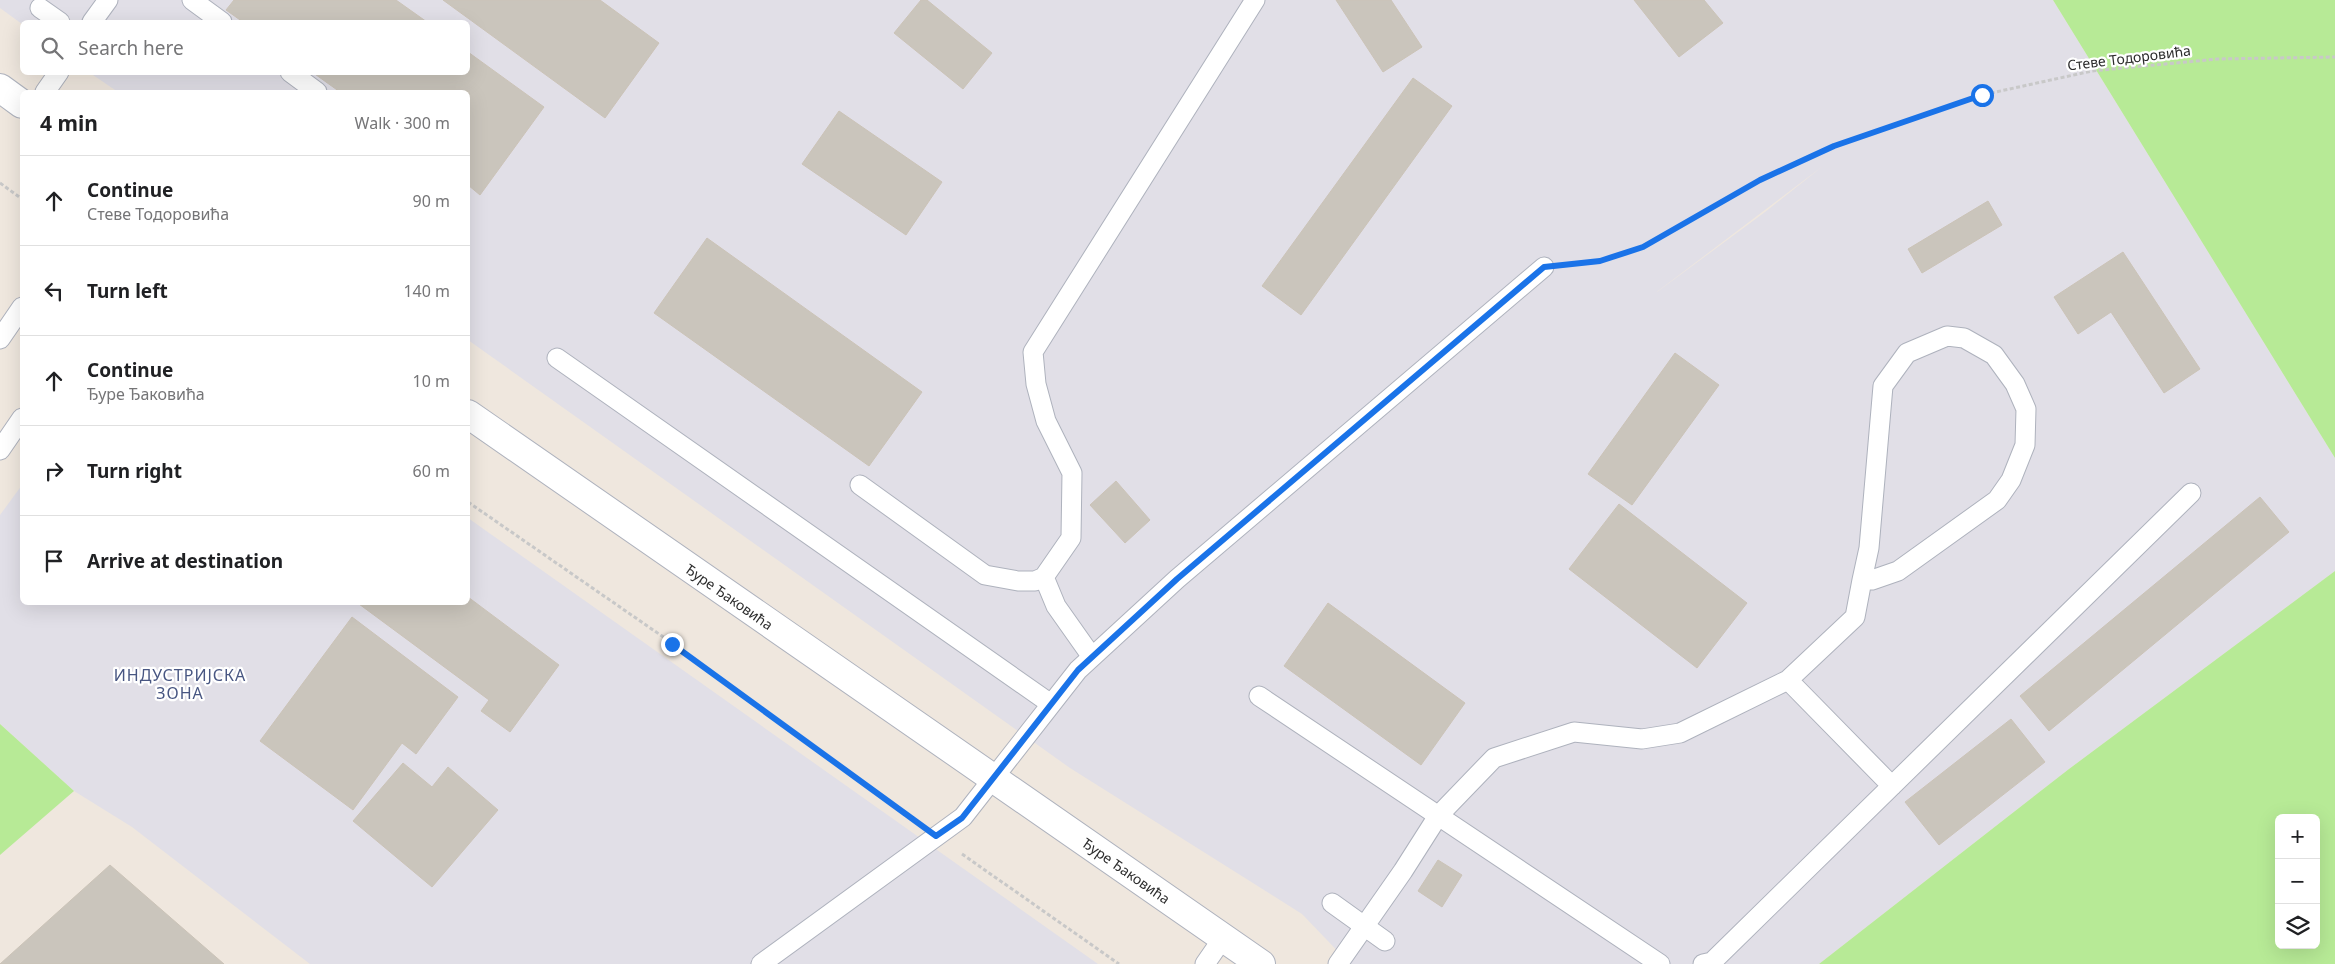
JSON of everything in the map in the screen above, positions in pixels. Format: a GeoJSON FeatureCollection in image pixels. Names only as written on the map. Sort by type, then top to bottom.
{"type":"FeatureCollection","features":[{"type":"Feature","properties":{"kind":"street"},"geometry":{"type":"LineString","coordinates":[[0,88],[20,103]]}},
{"type":"Feature","properties":{"kind":"street","name":"Ђуре Ђаковића"},"geometry":{"type":"LineString","coordinates":[[470,415],[1261,964]]}},
{"type":"Feature","properties":{"kind":"lane"},"geometry":{"type":"LineString","coordinates":[[93,20],[108,0]]}},
{"type":"Feature","properties":{"kind":"lane"},"geometry":{"type":"LineString","coordinates":[[192,0],[219,20]]}},
{"type":"Feature","properties":{"kind":"lane"},"geometry":{"type":"LineString","coordinates":[[860,485],[986,574],[1018,582],[1036,581],[1044,577],[1071,538],[1072,473],[1046,421],[1036,384],[1033,352],[1255,0]]}},
{"type":"Feature","properties":{"kind":"lane"},"geometry":{"type":"LineString","coordinates":[[40,8],[57,20]]}},
{"type":"Feature","properties":{"kind":"lane"},"geometry":{"type":"LineString","coordinates":[[46,90],[57,75]]}},
{"type":"Feature","properties":{"kind":"lane"},"geometry":{"type":"LineString","coordinates":[[294,75],[314,90]]}},
{"type":"Feature","properties":{"kind":"lane"},"geometry":{"type":"LineString","coordinates":[[761,964],[962,818],[1078,670],[1177,579],[1544,267]]}},
{"type":"Feature","properties":{"kind":"lane"},"geometry":{"type":"LineString","coordinates":[[0,339],[20,310]]}},
{"type":"Feature","properties":{"kind":"lane"},"geometry":{"type":"LineString","coordinates":[[1338,964],[1438,816],[1494,758],[1574,732],[1642,739],[1680,732],[1788,680],[1855,617],[1862,580],[1870,548],[1883,386],[1907,352],[1947,336],[1964,338],[1994,356],[2015,384],[2026,410],[2025,445],[2011,480],[1997,500],[1898,571],[1872,580],[1862,580]]}},
{"type":"Feature","properties":{"kind":"lane"},"geometry":{"type":"LineString","coordinates":[[557,358],[1051,704]]}},
{"type":"Feature","properties":{"kind":"lane"},"geometry":{"type":"LineString","coordinates":[[0,450],[20,421]]}},
{"type":"Feature","properties":{"kind":"lane"},"geometry":{"type":"LineString","coordinates":[[1703,964],[1712,962],[2191,493]]}},
{"type":"Feature","properties":{"kind":"lane"},"geometry":{"type":"LineString","coordinates":[[1044,577],[1056,606],[1092,657]]}},
{"type":"Feature","properties":{"kind":"lane"},"geometry":{"type":"LineString","coordinates":[[1788,680],[1892,786]]}},
{"type":"Feature","properties":{"kind":"lane"},"geometry":{"type":"LineString","coordinates":[[1259,696],[1660,964]]}},
{"type":"Feature","properties":{"kind":"lane"},"geometry":{"type":"LineString","coordinates":[[1332,903],[1385,941]]}},
{"type":"Feature","properties":{"kind":"lane"},"geometry":{"type":"LineString","coordinates":[[1205,964],[1223,938]]}},
{"type":"Feature","properties":{"kind":"path","name":"Стеве Тодоровића"},"geometry":{"type":"LineString","coordinates":[[1544,267],[1600,261],[1643,247],[1760,180],[1834,146],[1982,95],[2092,71],[2217,59],[2335,57]]}},
{"type":"Feature","properties":{"kind":"path"},"geometry":{"type":"LineString","coordinates":[[0,183],[20,198]]}},
{"type":"Feature","properties":{"kind":"path"},"geometry":{"type":"LineString","coordinates":[[470,503],[672,644],[936,836],[1119,964]]}},
{"type":"Feature","properties":{"kind":"shaded area"},"geometry":{"type":"Polygon","coordinates":[[[0,0],[2053,0],[2335,458],[2335,571],[2069,769],[1819,964],[1350,964],[1302,914],[1070,768],[470,341],[470,90],[115,90],[93,75],[470,75],[470,20],[20,20],[20,23],[0,8],[0,0]],[[1823,166],[1657,292],[1765,212],[1823,166]]]}},
{"type":"Feature","properties":{"kind":"shaded area"},"geometry":{"type":"Polygon","coordinates":[[[20,488],[20,605],[470,605],[470,519],[1098,964],[310,964],[132,827],[74,791],[0,724],[0,515],[20,488]]]}},
{"type":"Feature","properties":{"kind":"green space"},"geometry":{"type":"Polygon","coordinates":[[[2053,0],[2335,0],[2335,458],[2053,0]]]}},
{"type":"Feature","properties":{"kind":"green space"},"geometry":{"type":"Polygon","coordinates":[[[2335,571],[2335,964],[1819,964],[2069,769],[2335,571]]]}},
{"type":"Feature","properties":{"kind":"green space"},"geometry":{"type":"Polygon","coordinates":[[[0,724],[74,791],[0,855],[0,724]]]}},
{"type":"Feature","properties":{"kind":"building"},"geometry":{"type":"Polygon","coordinates":[[[234,0],[396,0],[424,20],[240,20],[226,10],[234,0]]]}},
{"type":"Feature","properties":{"kind":"building"},"geometry":{"type":"Polygon","coordinates":[[[443,0],[600,0],[659,43],[605,118],[443,0]]]}},
{"type":"Feature","properties":{"kind":"building"},"geometry":{"type":"Polygon","coordinates":[[[921,0],[927,0],[992,53],[963,89],[894,33],[921,0]]]}},
{"type":"Feature","properties":{"kind":"building"},"geometry":{"type":"Polygon","coordinates":[[[1336,0],[1391,0],[1422,47],[1383,72],[1336,0]]]}},
{"type":"Feature","properties":{"kind":"building"},"geometry":{"type":"Polygon","coordinates":[[[1634,0],[1704,0],[1723,23],[1679,57],[1634,0]]]}},
{"type":"Feature","properties":{"kind":"building"},"geometry":{"type":"Polygon","coordinates":[[[470,53],[544,107],[480,195],[470,187],[470,90],[337,90],[316,75],[470,75],[470,53]]]}},
{"type":"Feature","properties":{"kind":"building"},"geometry":{"type":"Polygon","coordinates":[[[1413,78],[1452,106],[1301,315],[1262,286],[1413,78]]]}},
{"type":"Feature","properties":{"kind":"building"},"geometry":{"type":"Polygon","coordinates":[[[839,111],[942,182],[906,235],[802,164],[839,111]]]}},
{"type":"Feature","properties":{"kind":"building"},"geometry":{"type":"Polygon","coordinates":[[[1988,201],[2002,225],[1922,273],[1908,249],[1988,201]]]}},
{"type":"Feature","properties":{"kind":"building"},"geometry":{"type":"Polygon","coordinates":[[[707,238],[922,392],[869,466],[654,313],[707,238]]]}},
{"type":"Feature","properties":{"kind":"building"},"geometry":{"type":"Polygon","coordinates":[[[2123,252],[2200,369],[2164,393],[2111,312],[2078,334],[2054,297],[2123,252]]]}},
{"type":"Feature","properties":{"kind":"building"},"geometry":{"type":"Polygon","coordinates":[[[1675,353],[1719,385],[1632,505],[1588,474],[1675,353]]]}},
{"type":"Feature","properties":{"kind":"building"},"geometry":{"type":"Polygon","coordinates":[[[1116,481],[1150,520],[1125,543],[1090,505],[1116,481]]]}},
{"type":"Feature","properties":{"kind":"building"},"geometry":{"type":"Polygon","coordinates":[[[2260,497],[2289,532],[2049,731],[2020,696],[2260,497]]]}},
{"type":"Feature","properties":{"kind":"building"},"geometry":{"type":"Polygon","coordinates":[[[1619,504],[1747,603],[1697,668],[1569,569],[1619,504]]]}},
{"type":"Feature","properties":{"kind":"building"},"geometry":{"type":"Polygon","coordinates":[[[470,598],[559,665],[510,732],[481,711],[489,700],[360,605],[470,605],[470,598]]]}},
{"type":"Feature","properties":{"kind":"building"},"geometry":{"type":"Polygon","coordinates":[[[1328,603],[1465,703],[1421,765],[1284,666],[1328,603]]]}},
{"type":"Feature","properties":{"kind":"building"},"geometry":{"type":"Polygon","coordinates":[[[352,617],[458,697],[416,754],[402,743],[353,810],[260,741],[352,617]]]}},
{"type":"Feature","properties":{"kind":"building"},"geometry":{"type":"Polygon","coordinates":[[[2011,719],[2045,762],[1939,845],[1905,802],[2011,719]]]}},
{"type":"Feature","properties":{"kind":"building"},"geometry":{"type":"Polygon","coordinates":[[[403,763],[432,787],[448,767],[498,810],[432,887],[353,821],[403,763]]]}},
{"type":"Feature","properties":{"kind":"building"},"geometry":{"type":"Polygon","coordinates":[[[1438,860],[1462,875],[1442,907],[1418,891],[1438,860]]]}},
{"type":"Feature","properties":{"kind":"building"},"geometry":{"type":"Polygon","coordinates":[[[110,865],[224,964],[0,964],[110,865]]]}},
{"type":"Feature","properties":{"kind":"district","name":"ИНДУСТРИЈСКА ЗОНА"},"geometry":{"type":"Point","coordinates":[180,684]}},
{"type":"Feature","properties":{"kind":"route"},"geometry":{"type":"LineString","coordinates":[[672,644],[936,836],[962,818],[1078,670],[1177,579],[1544,267],[1600,261],[1643,247],[1760,180],[1834,146],[1982,95]]}}]}
